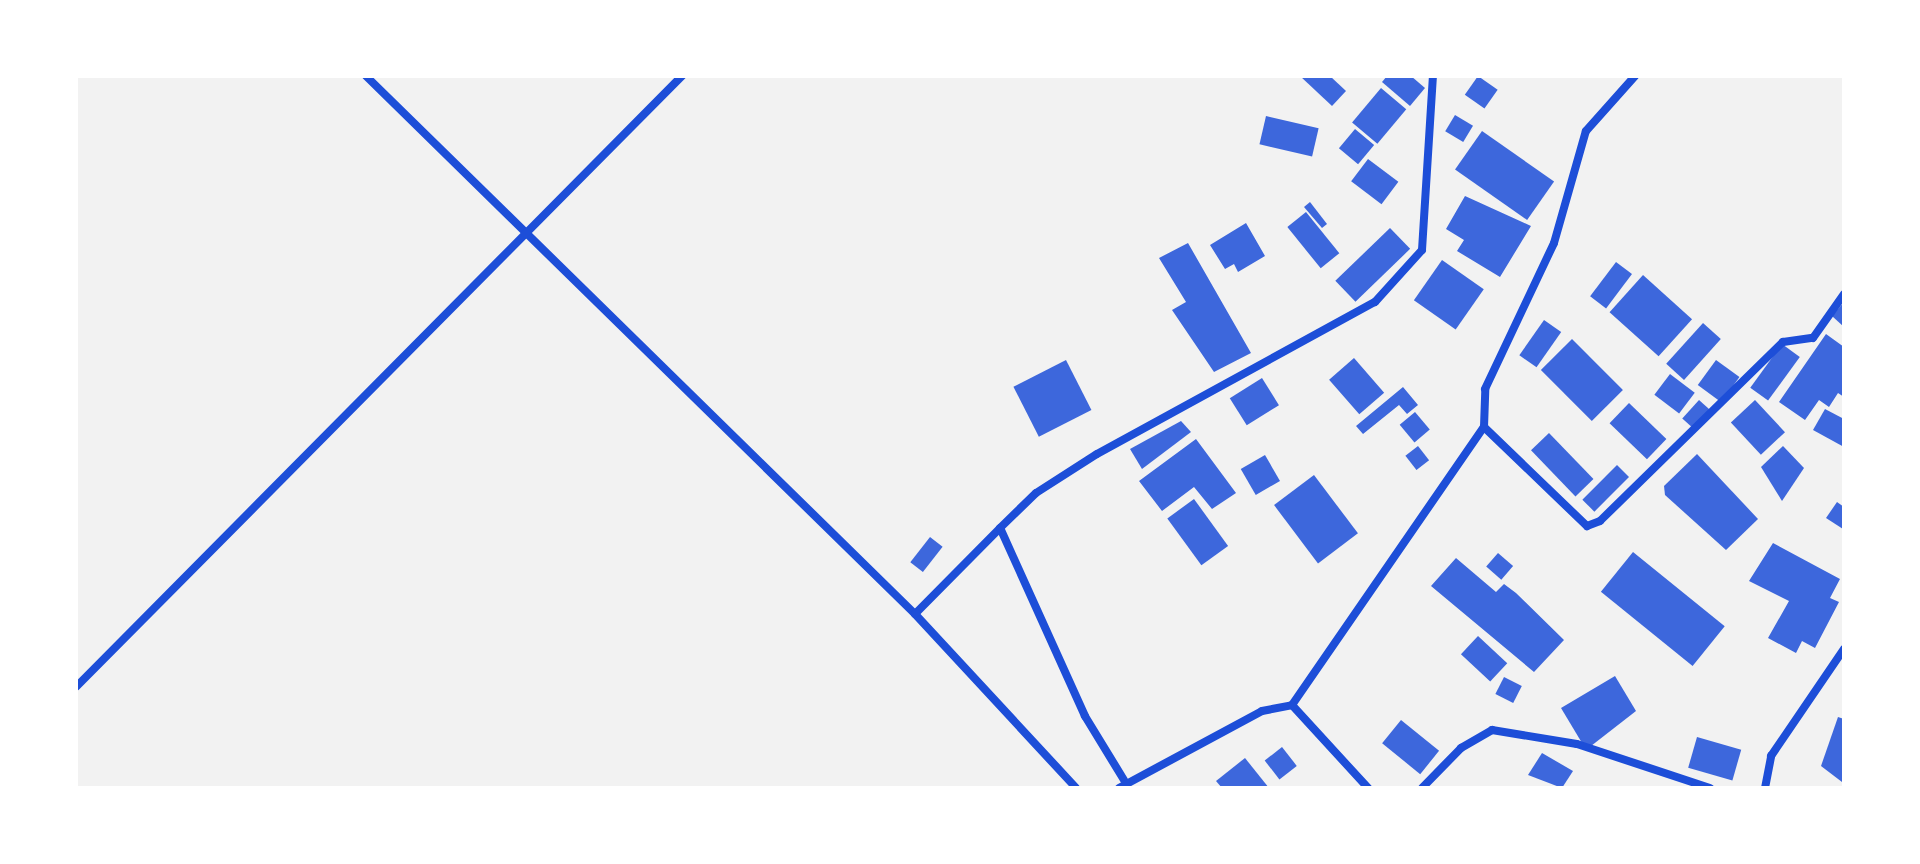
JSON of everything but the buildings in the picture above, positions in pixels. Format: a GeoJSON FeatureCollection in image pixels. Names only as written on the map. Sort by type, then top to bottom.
{"type":"FeatureCollection","features":[{"type":"Feature","properties":{"kind":"street"},"geometry":{"type":"LineString","coordinates":[[366,76],[915,614],[1076,788]]}},
{"type":"Feature","properties":{"kind":"street"},"geometry":{"type":"LineString","coordinates":[[76,687],[682,76]]}},
{"type":"Feature","properties":{"kind":"street"},"geometry":{"type":"LineString","coordinates":[[915,614],[1036,493],[1097,454],[1375,302],[1422,250],[1433,76]]}},
{"type":"Feature","properties":{"kind":"street"},"geometry":{"type":"LineString","coordinates":[[1000,528],[1085,716],[1122,784],[1262,711],[1292,705],[1484,427],[1485,389],[1554,243],[1586,131],[1635,76]]}},
{"type":"Feature","properties":{"kind":"street"},"geometry":{"type":"LineString","coordinates":[[1484,427],[1587,526],[1600,521],[1783,342],[1813,338],[1844,294]]}},
{"type":"Feature","properties":{"kind":"street"},"geometry":{"type":"LineString","coordinates":[[1765,788],[1771,756],[1844,649]]}},
{"type":"Feature","properties":{"kind":"street"},"geometry":{"type":"LineString","coordinates":[[1292,705],[1368,788]]}},
{"type":"Feature","properties":{"kind":"street"},"geometry":{"type":"LineString","coordinates":[[1422,788],[1461,748],[1492,730],[1577,744],[1710,788]]}}]}
